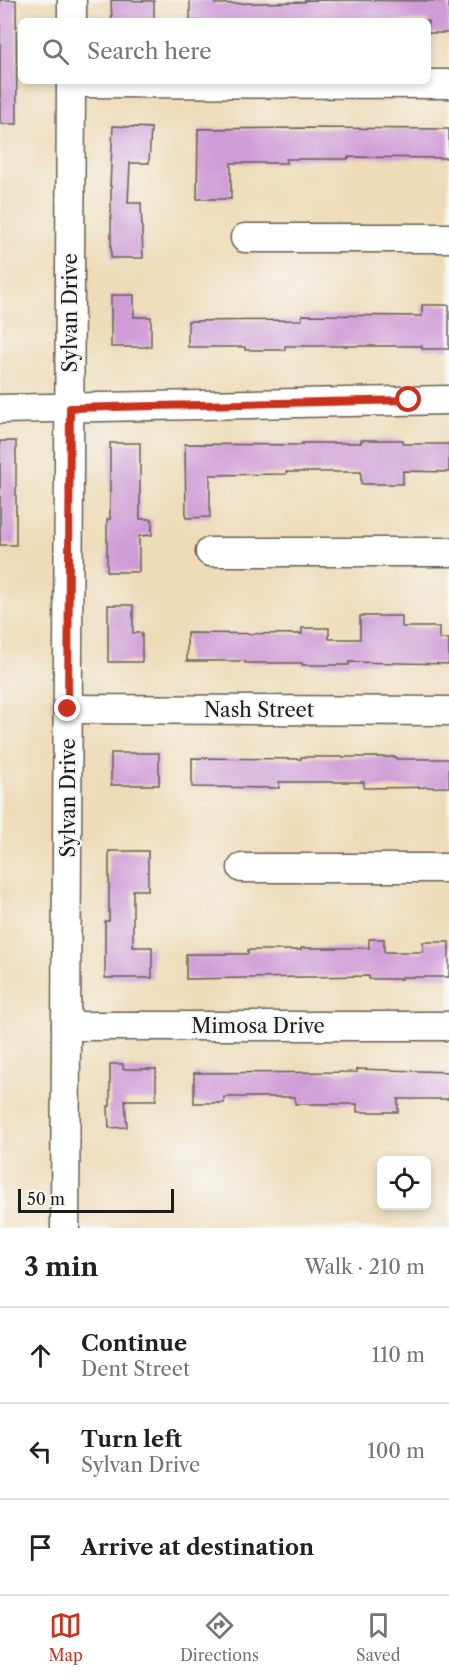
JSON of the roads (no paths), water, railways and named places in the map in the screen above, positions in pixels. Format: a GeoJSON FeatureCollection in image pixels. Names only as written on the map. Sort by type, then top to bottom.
{"type":"FeatureCollection","features":[{"type":"Feature","properties":{"kind":"street"},"geometry":{"type":"LineString","coordinates":[[72,0],[72,18]]}},
{"type":"Feature","properties":{"kind":"street","name":"Sylvan Drive"},"geometry":{"type":"LineString","coordinates":[[65,1228],[71,84]]}},
{"type":"Feature","properties":{"kind":"street"},"geometry":{"type":"LineString","coordinates":[[431,84],[449,84]]}},
{"type":"Feature","properties":{"kind":"street"},"geometry":{"type":"LineString","coordinates":[[245,238],[449,238]]}},
{"type":"Feature","properties":{"kind":"street"},"geometry":{"type":"LineString","coordinates":[[0,409],[449,400]]}},
{"type":"Feature","properties":{"kind":"street"},"geometry":{"type":"LineString","coordinates":[[210,552],[449,552]]}},
{"type":"Feature","properties":{"kind":"street","name":"Nash Street"},"geometry":{"type":"LineString","coordinates":[[68,709],[449,711]]}},
{"type":"Feature","properties":{"kind":"street"},"geometry":{"type":"LineString","coordinates":[[242,868],[449,868]]}},
{"type":"Feature","properties":{"kind":"street","name":"Mimosa Drive"},"geometry":{"type":"LineString","coordinates":[[66,1026],[449,1026]]}}]}
